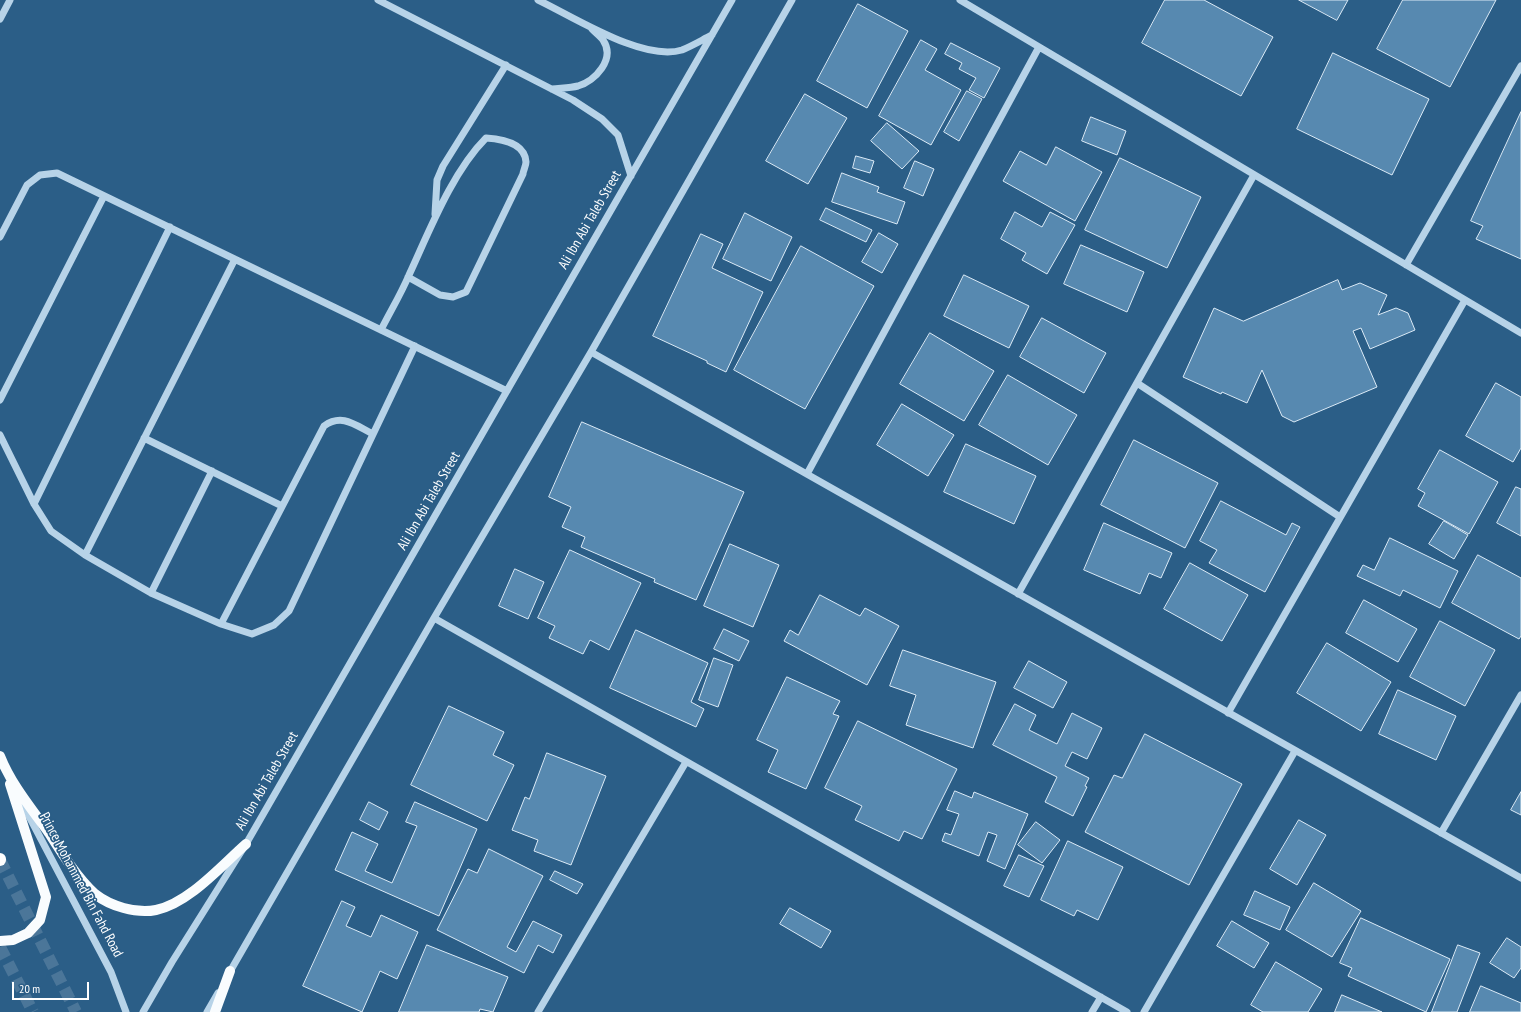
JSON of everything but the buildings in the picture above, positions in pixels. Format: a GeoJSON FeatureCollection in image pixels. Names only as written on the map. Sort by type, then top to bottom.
{"type":"FeatureCollection","features":[{"type":"Feature","properties":{"kind":"main road","name":"Prince Mohammed Bin Fahd Road"},"geometry":{"type":"LineString","coordinates":[[0,756],[7,773],[67,859],[95,894],[113,904],[132,909],[155,910],[175,903],[246,844]]}},
{"type":"Feature","properties":{"kind":"main road"},"geometry":{"type":"LineString","coordinates":[[0,941],[13,940],[28,932],[40,920],[45,906],[46,897],[7,773]]}},
{"type":"Feature","properties":{"kind":"main road"},"geometry":{"type":"LineString","coordinates":[[215,1012],[230,971]]}},
{"type":"Feature","properties":{"kind":"street"},"geometry":{"type":"LineString","coordinates":[[0,19],[10,0]]}},
{"type":"Feature","properties":{"kind":"street"},"geometry":{"type":"LineString","coordinates":[[378,0],[573,100],[602,119],[618,134],[631,176]]}},
{"type":"Feature","properties":{"kind":"street"},"geometry":{"type":"LineString","coordinates":[[538,0],[630,45],[649,51],[681,50],[712,35]]}},
{"type":"Feature","properties":{"kind":"street","name":"Ali Ibn Abi Taleb Street"},"geometry":{"type":"LineString","coordinates":[[143,1012],[172,962],[246,844],[732,0]]}},
{"type":"Feature","properties":{"kind":"street"},"geometry":{"type":"LineString","coordinates":[[207,1012],[434,618],[592,352],[792,0]]}},
{"type":"Feature","properties":{"kind":"street"},"geometry":{"type":"LineString","coordinates":[[960,0],[1521,334]]}},
{"type":"Feature","properties":{"kind":"street"},"geometry":{"type":"LineString","coordinates":[[552,89],[578,86],[598,75],[605,64],[606,50],[604,41],[588,25]]}},
{"type":"Feature","properties":{"kind":"street"},"geometry":{"type":"LineString","coordinates":[[807,474],[1039,47]]}},
{"type":"Feature","properties":{"kind":"street"},"geometry":{"type":"LineString","coordinates":[[435,216],[437,180],[443,166],[506,65]]}},
{"type":"Feature","properties":{"kind":"street"},"geometry":{"type":"LineString","coordinates":[[1406,265],[1521,66]]}},
{"type":"Feature","properties":{"kind":"street"},"geometry":{"type":"LineString","coordinates":[[381,330],[408,277],[435,216],[474,150],[486,138],[503,139],[521,150],[526,162],[522,174],[466,292],[453,297],[440,295],[408,277]]}},
{"type":"Feature","properties":{"kind":"street"},"geometry":{"type":"LineString","coordinates":[[0,238],[27,185],[40,175],[58,173],[507,391]]}},
{"type":"Feature","properties":{"kind":"street"},"geometry":{"type":"LineString","coordinates":[[1018,594],[1254,175]]}},
{"type":"Feature","properties":{"kind":"street"},"geometry":{"type":"LineString","coordinates":[[0,400],[104,196]]}},
{"type":"Feature","properties":{"kind":"street"},"geometry":{"type":"LineString","coordinates":[[34,504],[170,227]]}},
{"type":"Feature","properties":{"kind":"street"},"geometry":{"type":"LineString","coordinates":[[85,555],[235,259]]}},
{"type":"Feature","properties":{"kind":"street"},"geometry":{"type":"LineString","coordinates":[[1228,713],[1465,300]]}},
{"type":"Feature","properties":{"kind":"street"},"geometry":{"type":"LineString","coordinates":[[0,435],[34,504],[51,531],[85,555],[152,593],[221,624],[252,634],[274,625],[289,611],[415,346]]}},
{"type":"Feature","properties":{"kind":"street"},"geometry":{"type":"LineString","coordinates":[[592,352],[1521,878]]}},
{"type":"Feature","properties":{"kind":"street"},"geometry":{"type":"LineString","coordinates":[[1137,383],[1340,518]]}},
{"type":"Feature","properties":{"kind":"street"},"geometry":{"type":"LineString","coordinates":[[221,624],[324,426],[333,420],[345,420],[373,434]]}},
{"type":"Feature","properties":{"kind":"street"},"geometry":{"type":"LineString","coordinates":[[144,438],[282,506]]}},
{"type":"Feature","properties":{"kind":"street"},"geometry":{"type":"LineString","coordinates":[[152,593],[212,471]]}},
{"type":"Feature","properties":{"kind":"street"},"geometry":{"type":"LineString","coordinates":[[434,618],[1127,1012]]}},
{"type":"Feature","properties":{"kind":"street"},"geometry":{"type":"LineString","coordinates":[[1441,833],[1521,695]]}},
{"type":"Feature","properties":{"kind":"street"},"geometry":{"type":"LineString","coordinates":[[1144,1012],[1295,751]]}},
{"type":"Feature","properties":{"kind":"street"},"geometry":{"type":"LineString","coordinates":[[538,1012],[686,762]]}},
{"type":"Feature","properties":{"kind":"street","name":"Prince Mohammed Bin Fahd Road"},"geometry":{"type":"LineString","coordinates":[[7,773],[111,972],[126,1012]]}},
{"type":"Feature","properties":{"kind":"street"},"geometry":{"type":"LineString","coordinates":[[1092,1012],[1101,997]]}},
{"type":"Feature","properties":{"kind":"tunnel"},"geometry":{"type":"LineString","coordinates":[[0,860],[76,1012]]}},
{"type":"Feature","properties":{"kind":"tunnel"},"geometry":{"type":"LineString","coordinates":[[0,947],[33,1012]]}}]}
